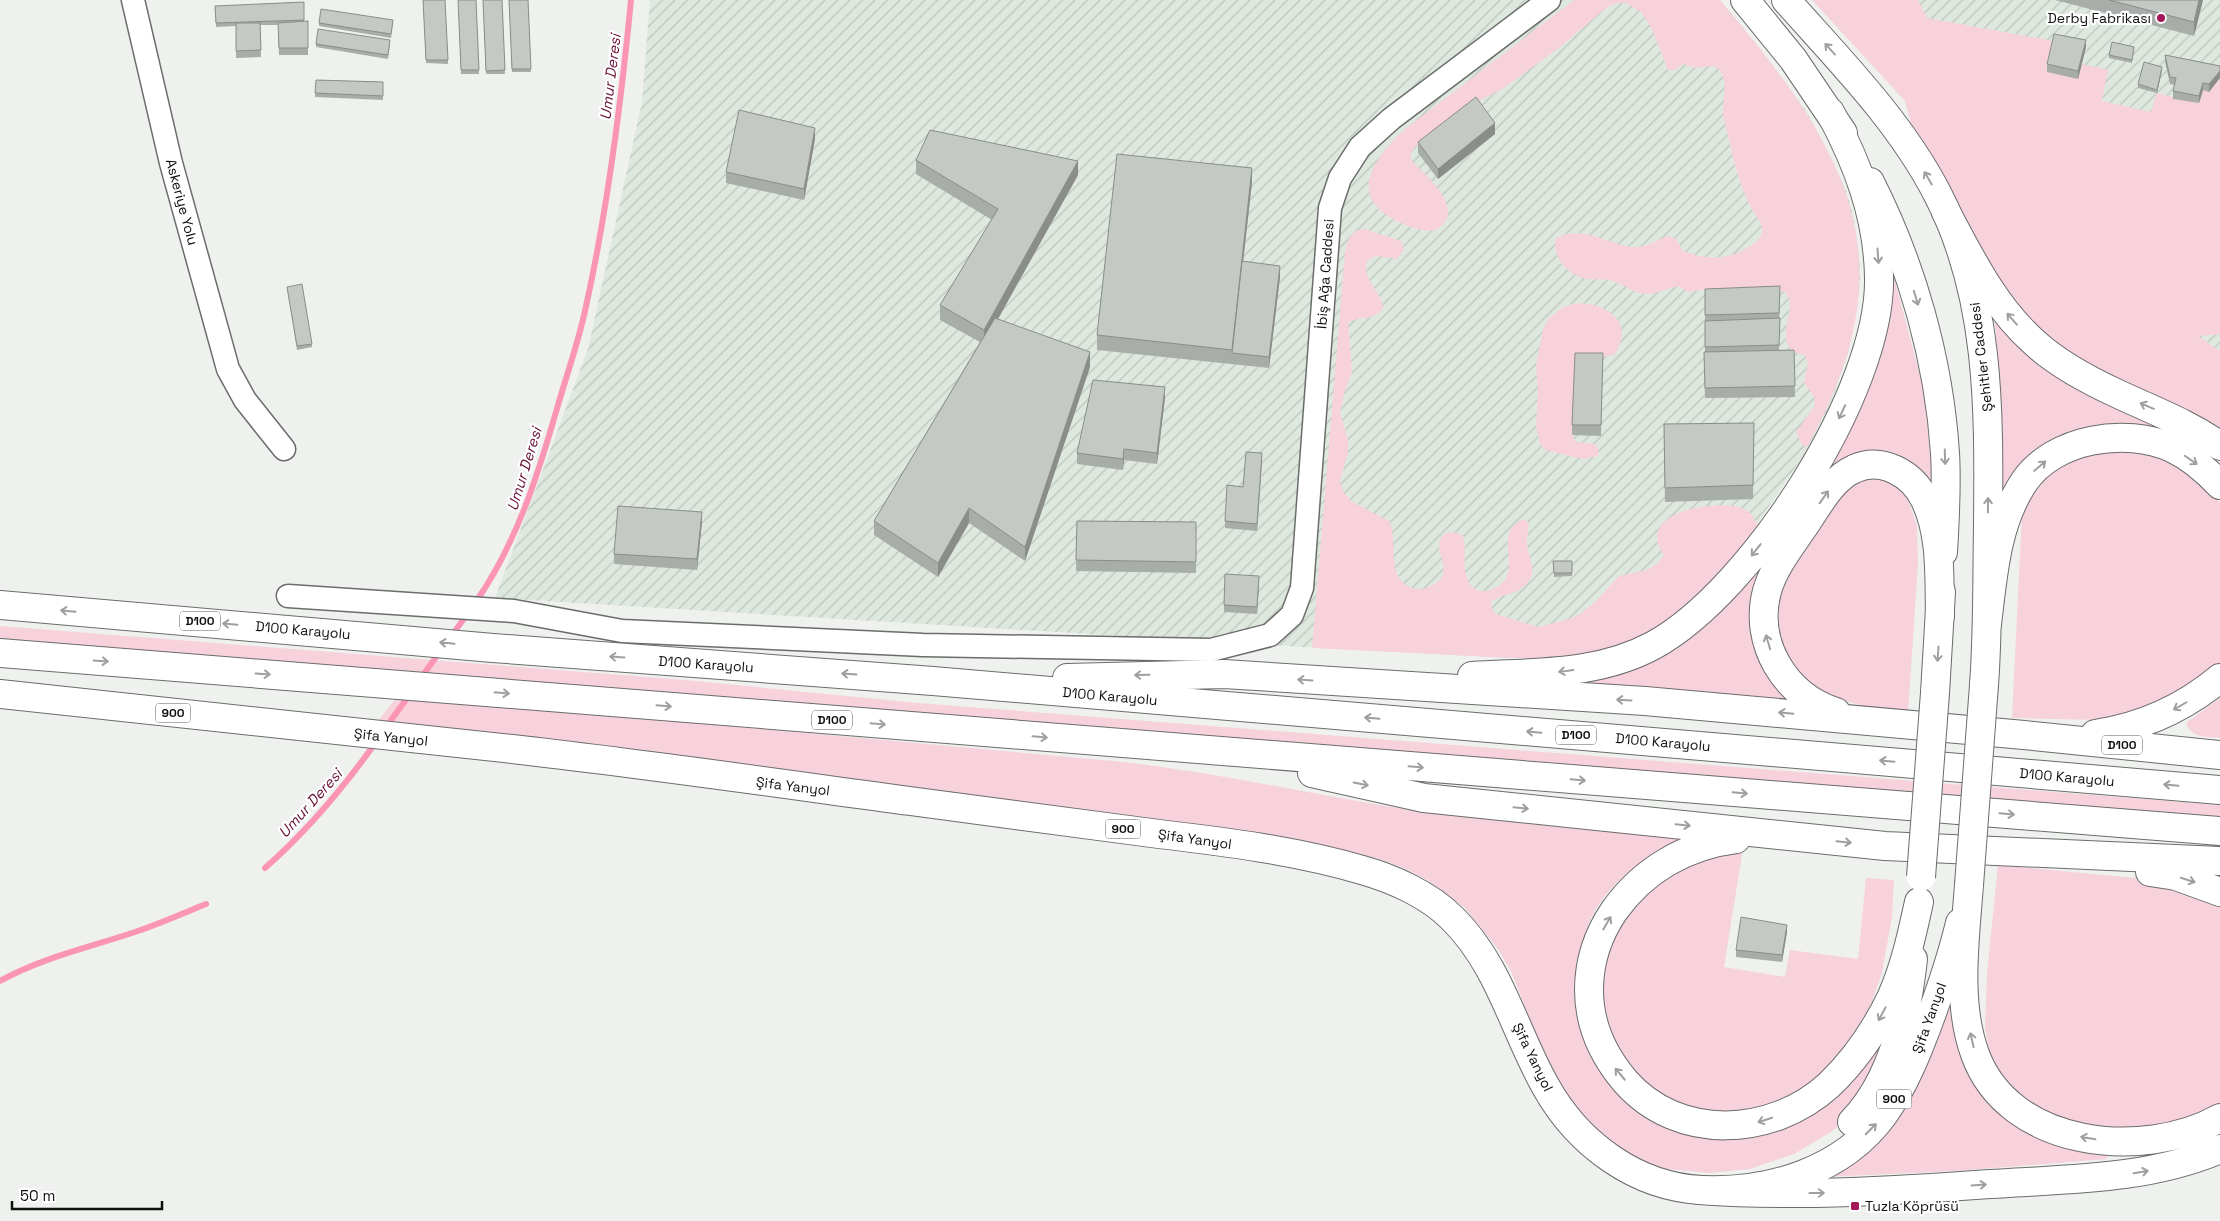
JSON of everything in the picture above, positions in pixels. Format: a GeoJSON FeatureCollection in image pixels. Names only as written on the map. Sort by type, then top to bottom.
{"type":"FeatureCollection","features":[{"type":"Feature","properties":{"kind":"main road"},"geometry":{"type":"LineString","coordinates":[[1698,1190],[1748,1181],[1790,1165],[1834,1139],[1861,1114],[1879,1084],[1898,1037],[1909,984],[1920,889],[1935,693],[1946,502],[1945,455],[1932,363],[1915,296],[1894,236],[1861,165],[1830,112],[1793,59],[1745,0]]}},
{"type":"Feature","properties":{"kind":"main road","name":"Şehitler Caddesi"},"geometry":{"type":"LineString","coordinates":[[1786,0],[1835,54],[1898,132],[1926,173],[1946,212],[1969,277],[1983,353],[1988,436],[1987,624]]}},
{"type":"Feature","properties":{"kind":"main road"},"geometry":{"type":"LineString","coordinates":[[1335,683],[1557,672],[1593,667],[1622,659],[1653,645],[1682,627],[1710,604],[1740,571],[1774,526],[1830,438],[1862,367],[1871,337],[1880,279],[1875,228],[1862,182],[1830,112]]}},
{"type":"Feature","properties":{"kind":"main road"},"geometry":{"type":"LineString","coordinates":[[1946,212],[1981,276],[2006,312],[2035,343],[2065,365],[2101,386],[2187,425],[2220,446]]}},
{"type":"Feature","properties":{"kind":"main road"},"geometry":{"type":"LineString","coordinates":[[2220,485],[2188,457],[2171,448],[2149,441],[2130,438],[2100,439],[2072,447],[2054,456],[2037,468],[2024,482],[2005,520],[1995,563],[1987,624],[1965,938],[1970,1037],[1982,1070],[2001,1097],[2013,1107],[2046,1125],[2069,1134],[2100,1140],[2137,1141],[2168,1138],[2199,1128],[2220,1118]]}},
{"type":"Feature","properties":{"kind":"main road"},"geometry":{"type":"LineString","coordinates":[[1887,722],[1826,709],[1797,691],[1787,680],[1771,653],[1763,620],[1764,604],[1774,574],[1829,490],[1841,477],[1854,468],[1882,465],[1896,468],[1908,476],[1925,499],[1934,524],[1940,616]]}},
{"type":"Feature","properties":{"kind":"main road","name":"D100 Karayolu"},"geometry":{"type":"LineString","coordinates":[[0,605],[493,648],[933,681],[2220,790]]}},
{"type":"Feature","properties":{"kind":"main road","name":"D100"},"geometry":{"type":"LineString","coordinates":[[0,653],[2220,831]]}},
{"type":"Feature","properties":{"kind":"main road"},"geometry":{"type":"LineString","coordinates":[[933,681],[1224,674],[1335,683],[1645,701],[1887,722]]}},
{"type":"Feature","properties":{"kind":"main road"},"geometry":{"type":"LineString","coordinates":[[2024,735],[2064,737],[2131,727],[2172,711],[2220,678]]}},
{"type":"Feature","properties":{"kind":"main road","name":"Şifa Yanyol"},"geometry":{"type":"LineString","coordinates":[[0,694],[517,750],[1194,838],[1361,870],[1420,894],[1452,917],[1466,933],[1489,966],[1499,985],[1544,1085],[1566,1117],[1593,1145],[1633,1172],[1664,1184],[1698,1190],[1750,1189],[1771,1186],[1834,1159],[1871,1130],[1881,1118],[1907,1075],[1927,1027],[1947,969],[1969,885]]}},
{"type":"Feature","properties":{"kind":"main road","name":"D100"},"geometry":{"type":"LineString","coordinates":[[1887,722],[2220,755]]}},
{"type":"Feature","properties":{"kind":"main road"},"geometry":{"type":"LineString","coordinates":[[1210,751],[1424,798],[1885,846],[2220,861]]}},
{"type":"Feature","properties":{"kind":"main road"},"geometry":{"type":"LineString","coordinates":[[1810,838],[1753,837],[1716,842],[1697,847],[1657,868],[1632,890],[1609,919],[1598,939],[1592,957],[1589,985],[1591,1017],[1597,1037],[1615,1069],[1642,1098],[1660,1110],[1699,1124],[1739,1126],[1760,1122],[1795,1108],[1828,1085],[1846,1067],[1868,1037],[1891,997],[1907,953],[1920,889]]}},
{"type":"Feature","properties":{"kind":"main road"},"geometry":{"type":"LineString","coordinates":[[2037,853],[2176,876],[2220,892]]}},
{"type":"Feature","properties":{"kind":"main road"},"geometry":{"type":"LineString","coordinates":[[1698,1190],[1768,1194],[1825,1193],[2099,1177],[2162,1168],[2220,1149]]}},
{"type":"Feature","properties":{"kind":"street","name":"Askeriye Yolu"},"geometry":{"type":"LineString","coordinates":[[133,0],[171,163],[228,370],[245,400],[284,449]]}},
{"type":"Feature","properties":{"kind":"street","name":"İbiş Ağa Caddesi"},"geometry":{"type":"LineString","coordinates":[[288,596],[514,611],[622,631],[924,645],[1211,650],[1270,635],[1292,615],[1302,588],[1330,208],[1340,178],[1360,147],[1392,119],[1548,0]]}},
{"type":"Feature","properties":{"kind":"shaded area"},"geometry":{"type":"Polygon","coordinates":[[[650,0],[1720,0],[1807,112],[1845,187],[1854,217],[1860,263],[1860,286],[1848,354],[1830,405],[1802,458],[1748,537],[1635,639],[1529,659],[495,598],[588,349],[642,102],[650,0]]]}},
{"type":"Feature","properties":{"kind":"shaded area"},"geometry":{"type":"Polygon","coordinates":[[[1574,0],[1720,0],[1765,55],[1802,107],[1831,158],[1850,209],[1859,262],[1856,319],[1839,380],[1807,447],[1802,445],[1796,432],[1814,407],[1815,398],[1804,383],[1808,363],[1805,355],[1795,353],[1787,342],[1786,335],[1790,303],[1785,292],[1778,290],[1732,292],[1714,288],[1688,292],[1678,286],[1656,293],[1645,294],[1610,280],[1579,277],[1562,264],[1556,252],[1556,238],[1575,233],[1594,236],[1631,247],[1645,245],[1668,236],[1676,239],[1683,251],[1704,257],[1725,257],[1749,247],[1758,240],[1762,233],[1760,222],[1743,190],[1733,157],[1723,114],[1725,86],[1720,70],[1713,66],[1695,68],[1683,64],[1675,70],[1668,70],[1651,27],[1641,12],[1626,3],[1617,3],[1607,7],[1560,47],[1504,88],[1477,102],[1415,147],[1411,153],[1411,160],[1439,191],[1447,205],[1447,218],[1440,227],[1427,231],[1409,226],[1384,213],[1373,202],[1369,190],[1370,178],[1374,166],[1393,141],[1405,129],[1574,0]]]}},
{"type":"Feature","properties":{"kind":"shaded area"},"geometry":{"type":"Polygon","coordinates":[[[1812,0],[1918,0],[1927,18],[2054,41],[2078,79],[2082,64],[2108,70],[2102,101],[2151,112],[2157,93],[2199,103],[2203,90],[2220,78],[2220,334],[2198,336],[2220,351],[2220,433],[2074,360],[2013,305],[1912,128],[1905,101],[1812,0]]]}},
{"type":"Feature","properties":{"kind":"shaded area"},"geometry":{"type":"Polygon","coordinates":[[[1850,0],[2220,0],[2220,351],[2197,336],[1850,0]]]}},
{"type":"Feature","properties":{"kind":"shaded area"},"geometry":{"type":"Polygon","coordinates":[[[1364,229],[1401,241],[1404,250],[1397,259],[1376,256],[1367,261],[1367,274],[1382,302],[1383,308],[1379,313],[1370,317],[1353,320],[1348,323],[1352,372],[1345,390],[1340,413],[1348,441],[1348,452],[1340,481],[1344,493],[1352,502],[1389,521],[1392,529],[1395,566],[1402,582],[1415,589],[1424,589],[1436,583],[1442,576],[1444,569],[1439,542],[1445,534],[1454,532],[1463,536],[1466,573],[1470,584],[1480,591],[1488,591],[1495,588],[1507,577],[1509,570],[1508,539],[1510,531],[1524,519],[1529,524],[1527,544],[1532,567],[1531,577],[1520,590],[1499,597],[1491,602],[1492,609],[1496,614],[1538,627],[1569,619],[1580,614],[1595,602],[1619,576],[1647,570],[1657,564],[1664,555],[1657,540],[1659,528],[1668,519],[1681,512],[1697,508],[1730,506],[1745,509],[1752,515],[1758,525],[1714,580],[1676,616],[1636,638],[1610,648],[1560,657],[1507,658],[1312,648],[1345,253],[1353,234],[1364,229]]]}},
{"type":"Feature","properties":{"kind":"shaded area"},"geometry":{"type":"Polygon","coordinates":[[[1890,262],[1923,387],[1934,490],[1923,475],[1913,466],[1883,454],[1761,575],[1801,705],[1550,685],[1641,664],[1840,444],[1861,403],[1878,361],[1886,323],[1890,262]]]}},
{"type":"Feature","properties":{"kind":"shaded area"},"geometry":{"type":"Polygon","coordinates":[[[1582,303],[1602,308],[1610,313],[1621,325],[1622,334],[1615,354],[1575,364],[1572,435],[1576,442],[1595,444],[1599,451],[1598,456],[1582,459],[1545,450],[1540,444],[1536,427],[1538,389],[1536,366],[1543,329],[1548,319],[1560,309],[1572,304],[1582,303]]]}},
{"type":"Feature","properties":{"kind":"shaded area"},"geometry":{"type":"Polygon","coordinates":[[[1995,320],[2163,427],[2210,453],[2220,462],[2220,471],[2105,430],[2000,507],[2000,406],[1995,320]]]}},
{"type":"Feature","properties":{"kind":"shaded area"},"geometry":{"type":"Polygon","coordinates":[[[2123,450],[2150,453],[2173,462],[2199,481],[2220,503],[2220,663],[2212,671],[2144,712],[2099,720],[2012,718],[2022,512],[2029,496],[2039,483],[2062,465],[2091,455],[2123,450]]]}},
{"type":"Feature","properties":{"kind":"shaded area"},"geometry":{"type":"Polygon","coordinates":[[[1873,476],[1897,484],[1907,497],[1917,526],[1918,564],[1908,713],[1847,702],[1828,695],[1811,685],[1796,672],[1785,656],[1779,635],[1777,607],[1779,593],[1793,562],[1824,516],[1838,499],[1853,485],[1873,476]]]}},
{"type":"Feature","properties":{"kind":"shaded area"},"geometry":{"type":"Polygon","coordinates":[[[0,626],[684,680],[918,703],[2220,805],[2220,820],[0,641],[0,626]]]}},
{"type":"Feature","properties":{"kind":"shaded area"},"geometry":{"type":"Polygon","coordinates":[[[398,696],[1113,761],[1188,771],[1447,815],[1556,825],[1701,834],[1666,848],[1631,870],[1603,899],[1593,915],[1586,933],[1586,941],[1606,1077],[1755,1133],[1885,1024],[1883,1059],[1850,1116],[1831,1132],[1794,1154],[1750,1169],[1709,1173],[1667,1169],[1644,1162],[1612,1144],[1566,1098],[1543,1053],[1511,971],[1498,949],[1464,907],[1429,881],[1404,868],[1376,858],[1178,822],[652,752],[377,722],[398,696]]]}},
{"type":"Feature","properties":{"kind":"shaded area"},"geometry":{"type":"Polygon","coordinates":[[[2220,698],[2220,738],[2200,736],[2191,732],[2186,723],[2220,698]]]}},
{"type":"Feature","properties":{"kind":"shaded area"},"geometry":{"type":"Polygon","coordinates":[[[1743,848],[1724,967],[1785,977],[1790,950],[1858,959],[1866,878],[1894,880],[1892,917],[1882,973],[1871,1004],[1855,1035],[1822,1076],[1783,1103],[1712,1117],[1653,1095],[1617,1053],[1599,1001],[1606,947],[1626,911],[1677,865],[1743,848]]]}},
{"type":"Feature","properties":{"kind":"shaded area"},"geometry":{"type":"Polygon","coordinates":[[[1998,865],[2147,879],[2220,901],[2220,1105],[2193,1118],[2131,1131],[2075,1125],[2015,1096],[1991,1060],[1985,1028],[1987,973],[1998,865]]]}},
{"type":"Feature","properties":{"kind":"shaded area"},"geometry":{"type":"Polygon","coordinates":[[[1949,1000],[1957,1001],[1968,1063],[1980,1089],[1989,1102],[2002,1113],[2108,1153],[2107,1159],[1955,1171],[1823,1177],[1949,1000]]]}},
{"type":"Feature","properties":{"kind":"building"},"geometry":{"type":"Polygon","coordinates":[[[423,0],[445,0],[448,60],[426,60],[423,0]]]}},
{"type":"Feature","properties":{"kind":"building"},"geometry":{"type":"Polygon","coordinates":[[[458,0],[476,0],[479,70],[461,70],[458,0]]]}},
{"type":"Feature","properties":{"kind":"building"},"geometry":{"type":"Polygon","coordinates":[[[483,0],[502,0],[505,70],[486,71],[483,0]]]}},
{"type":"Feature","properties":{"kind":"building"},"geometry":{"type":"Polygon","coordinates":[[[509,0],[528,0],[531,69],[512,69],[509,0]]]}},
{"type":"Feature","properties":{"kind":"building"},"geometry":{"type":"Polygon","coordinates":[[[2109,0],[2199,0],[2194,22],[2109,0]]]}},
{"type":"Feature","properties":{"kind":"building"},"geometry":{"type":"Polygon","coordinates":[[[304,2],[304,20],[216,23],[215,6],[304,2]]]}},
{"type":"Feature","properties":{"kind":"building"},"geometry":{"type":"Polygon","coordinates":[[[321,9],[393,20],[391,34],[319,23],[321,9]]]}},
{"type":"Feature","properties":{"kind":"building"},"geometry":{"type":"Polygon","coordinates":[[[308,21],[308,48],[279,48],[278,23],[308,21]]]}},
{"type":"Feature","properties":{"kind":"building"},"geometry":{"type":"Polygon","coordinates":[[[236,23],[260,23],[261,50],[236,51],[236,23]]]}},
{"type":"Feature","properties":{"kind":"building"},"geometry":{"type":"Polygon","coordinates":[[[318,29],[390,40],[388,55],[316,44],[318,29]]]}},
{"type":"Feature","properties":{"kind":"building"},"geometry":{"type":"Polygon","coordinates":[[[2054,34],[2086,40],[2078,71],[2047,64],[2054,34]]]}},
{"type":"Feature","properties":{"kind":"building"},"geometry":{"type":"Polygon","coordinates":[[[2112,42],[2134,47],[2132,60],[2109,55],[2112,42]]]}},
{"type":"Feature","properties":{"kind":"building"},"geometry":{"type":"Polygon","coordinates":[[[2165,55],[2220,66],[2220,71],[2209,84],[2203,83],[2199,96],[2173,91],[2176,78],[2170,77],[2165,55]]]}},
{"type":"Feature","properties":{"kind":"building"},"geometry":{"type":"Polygon","coordinates":[[[2144,62],[2162,67],[2157,90],[2138,84],[2144,62]]]}},
{"type":"Feature","properties":{"kind":"building"},"geometry":{"type":"Polygon","coordinates":[[[316,80],[383,82],[383,96],[315,93],[316,80]]]}},
{"type":"Feature","properties":{"kind":"building"},"geometry":{"type":"Polygon","coordinates":[[[1476,97],[1495,123],[1438,169],[1418,142],[1476,97]]]}},
{"type":"Feature","properties":{"kind":"building"},"geometry":{"type":"Polygon","coordinates":[[[739,110],[815,128],[804,189],[726,172],[739,110]]]}},
{"type":"Feature","properties":{"kind":"building"},"geometry":{"type":"Polygon","coordinates":[[[930,130],[1078,161],[984,330],[940,305],[998,209],[916,160],[930,130]]]}},
{"type":"Feature","properties":{"kind":"building"},"geometry":{"type":"Polygon","coordinates":[[[1117,154],[1252,168],[1232,350],[1097,335],[1117,154]]]}},
{"type":"Feature","properties":{"kind":"building"},"geometry":{"type":"Polygon","coordinates":[[[1242,261],[1280,266],[1269,357],[1232,353],[1242,261]]]}},
{"type":"Feature","properties":{"kind":"building"},"geometry":{"type":"Polygon","coordinates":[[[302,284],[312,344],[297,346],[287,287],[302,284]]]}},
{"type":"Feature","properties":{"kind":"building"},"geometry":{"type":"Polygon","coordinates":[[[1780,286],[1779,313],[1705,315],[1705,289],[1780,286]]]}},
{"type":"Feature","properties":{"kind":"building"},"geometry":{"type":"Polygon","coordinates":[[[995,318],[1090,352],[1025,547],[969,508],[938,563],[874,521],[995,318]]]}},
{"type":"Feature","properties":{"kind":"building"},"geometry":{"type":"Polygon","coordinates":[[[1780,318],[1779,345],[1705,347],[1705,321],[1780,318]]]}},
{"type":"Feature","properties":{"kind":"building"},"geometry":{"type":"Polygon","coordinates":[[[1794,350],[1795,386],[1705,388],[1704,352],[1794,350]]]}},
{"type":"Feature","properties":{"kind":"building"},"geometry":{"type":"Polygon","coordinates":[[[1575,353],[1603,353],[1601,425],[1572,425],[1575,353]]]}},
{"type":"Feature","properties":{"kind":"building"},"geometry":{"type":"Polygon","coordinates":[[[1093,380],[1165,387],[1157,453],[1124,449],[1123,459],[1077,453],[1093,380]]]}},
{"type":"Feature","properties":{"kind":"building"},"geometry":{"type":"Polygon","coordinates":[[[1754,423],[1753,485],[1665,488],[1664,424],[1754,423]]]}},
{"type":"Feature","properties":{"kind":"building"},"geometry":{"type":"Polygon","coordinates":[[[1246,452],[1262,453],[1257,524],[1225,521],[1227,485],[1243,487],[1246,452]]]}},
{"type":"Feature","properties":{"kind":"building"},"geometry":{"type":"Polygon","coordinates":[[[618,506],[702,512],[697,559],[614,554],[618,506]]]}},
{"type":"Feature","properties":{"kind":"building"},"geometry":{"type":"Polygon","coordinates":[[[1077,521],[1196,522],[1196,562],[1076,560],[1077,521]]]}},
{"type":"Feature","properties":{"kind":"building"},"geometry":{"type":"Polygon","coordinates":[[[1553,561],[1572,561],[1572,573],[1554,573],[1553,561]]]}},
{"type":"Feature","properties":{"kind":"building"},"geometry":{"type":"Polygon","coordinates":[[[1225,574],[1259,576],[1257,607],[1224,605],[1225,574]]]}},
{"type":"Feature","properties":{"kind":"building"},"geometry":{"type":"Polygon","coordinates":[[[1741,917],[1787,925],[1782,955],[1736,950],[1741,917]]]}},
{"type":"Feature","properties":{"kind":"waterway","name":"Umur Deresi"},"geometry":{"type":"LineString","coordinates":[[475,603],[503,557],[525,508],[576,347],[593,272],[607,195],[623,78],[631,0]]}},
{"type":"Feature","properties":{"kind":"waterway","name":"Umur Deresi"},"geometry":{"type":"LineString","coordinates":[[450,638],[468,613]]}},
{"type":"Feature","properties":{"kind":"waterway","name":"Umur Deresi"},"geometry":{"type":"LineString","coordinates":[[421,678],[441,650]]}},
{"type":"Feature","properties":{"kind":"waterway","name":"Umur Deresi"},"geometry":{"type":"LineString","coordinates":[[386,727],[411,693]]}},
{"type":"Feature","properties":{"kind":"waterway","name":"Umur Deresi"},"geometry":{"type":"LineString","coordinates":[[265,868],[296,839],[324,808],[376,742]]}},
{"type":"Feature","properties":{"kind":"waterway","name":"Umur Deresi"},"geometry":{"type":"LineString","coordinates":[[0,981],[33,965],[138,931],[206,904]]}},
{"type":"Feature","properties":{"kind":"place","name":"Derby Fabrikası"},"geometry":{"type":"Point","coordinates":[2161,18]}},
{"type":"Feature","properties":{"kind":"place","name":"Tuzla Köprüsü"},"geometry":{"type":"Point","coordinates":[1855,1206]}}]}
